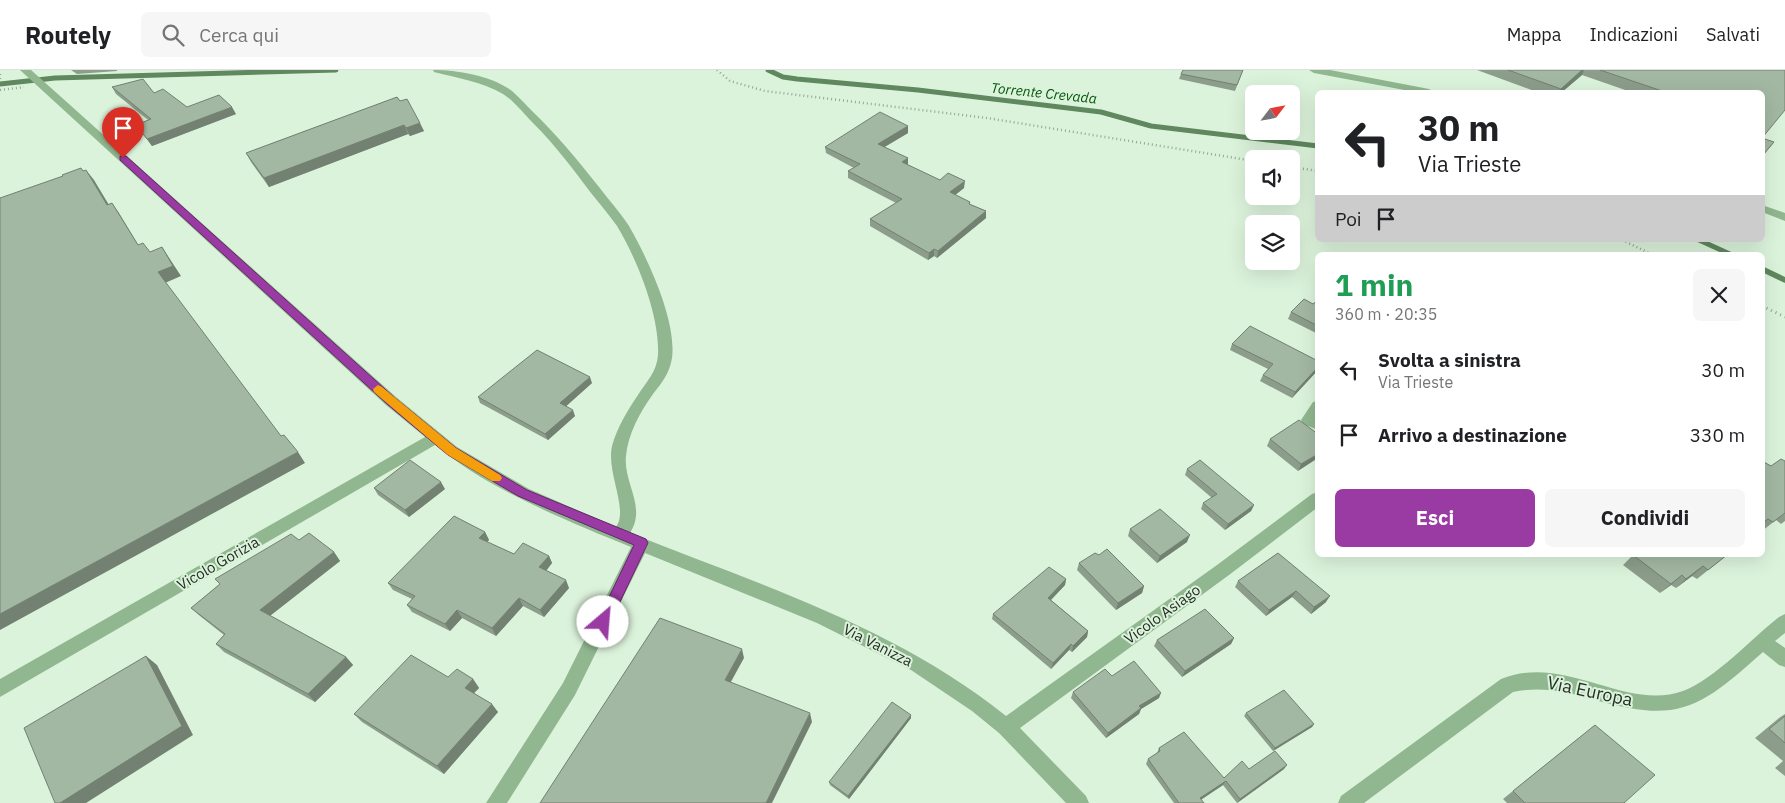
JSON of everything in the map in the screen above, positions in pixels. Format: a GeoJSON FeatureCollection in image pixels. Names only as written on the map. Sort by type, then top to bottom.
{"type":"FeatureCollection","features":[{"type":"Feature","properties":{"kind":"street"},"geometry":{"type":"LineString","coordinates":[[438,70],[485,82],[508,93],[558,142],[622,225],[655,300],[662,320],[666,348],[665,360],[662,372],[636,410],[619,449],[618,468],[629,516],[627,525],[619,535]]}},
{"type":"Feature","properties":{"kind":"street"},"geometry":{"type":"LineString","coordinates":[[1314,70],[1419,90]]}},
{"type":"Feature","properties":{"kind":"street","name":"Via Vanizza"},"geometry":{"type":"LineString","coordinates":[[31,76],[391,401],[452,452],[523,493],[619,535],[823,618],[917,664],[979,705],[1006,727],[1035,755],[1079,803]]}},
{"type":"Feature","properties":{"kind":"street"},"geometry":{"type":"LineString","coordinates":[[1765,209],[1785,217]]}},
{"type":"Feature","properties":{"kind":"street"},"geometry":{"type":"LineString","coordinates":[[1315,410],[1308,420],[1315,424]]}},
{"type":"Feature","properties":{"kind":"street","name":"Vicolo Gorizia"},"geometry":{"type":"LineString","coordinates":[[0,689],[435,438]]}},
{"type":"Feature","properties":{"kind":"street","name":"Vicolo Asiago"},"geometry":{"type":"LineString","coordinates":[[1006,727],[1223,570],[1315,500]]}},
{"type":"Feature","properties":{"kind":"street"},"geometry":{"type":"LineString","coordinates":[[496,803],[569,689],[641,543]]}},
{"type":"Feature","properties":{"kind":"street","name":"Via Europa"},"geometry":{"type":"LineString","coordinates":[[1348,803],[1497,691],[1513,683],[1529,680],[1547,680],[1630,700],[1666,703],[1682,700],[1707,687],[1785,622]]}},
{"type":"Feature","properties":{"kind":"street"},"geometry":{"type":"LineString","coordinates":[[1762,641],[1785,659]]}},
{"type":"Feature","properties":{"kind":"path"},"geometry":{"type":"LineString","coordinates":[[717,70],[730,81],[764,91],[987,118],[1245,160]]}},
{"type":"Feature","properties":{"kind":"path"},"geometry":{"type":"LineString","coordinates":[[0,74],[0,80]]}},
{"type":"Feature","properties":{"kind":"path"},"geometry":{"type":"LineString","coordinates":[[1300,168],[1315,171]]}},
{"type":"Feature","properties":{"kind":"path"},"geometry":{"type":"LineString","coordinates":[[1626,242],[1648,252]]}},
{"type":"Feature","properties":{"kind":"path"},"geometry":{"type":"LineString","coordinates":[[1765,307],[1785,317]]}},
{"type":"Feature","properties":{"kind":"building"},"geometry":{"type":"Polygon","coordinates":[[[1183,70],[1243,70],[1237,85],[1181,74],[1183,70]]]}},
{"type":"Feature","properties":{"kind":"building"},"geometry":{"type":"Polygon","coordinates":[[[1508,70],[1582,70],[1561,89],[1508,70]]]}},
{"type":"Feature","properties":{"kind":"building"},"geometry":{"type":"Polygon","coordinates":[[[1600,70],[1785,70],[1785,110],[1765,134],[1765,90],[1659,90],[1600,70]]]}},
{"type":"Feature","properties":{"kind":"building"},"geometry":{"type":"Polygon","coordinates":[[[143,79],[154,93],[163,89],[187,107],[219,95],[232,107],[147,139],[136,125],[151,119],[112,87],[143,79]]]}},
{"type":"Feature","properties":{"kind":"building"},"geometry":{"type":"Polygon","coordinates":[[[397,97],[400,101],[407,99],[420,123],[406,128],[404,125],[264,178],[246,153],[397,97]]]}},
{"type":"Feature","properties":{"kind":"building"},"geometry":{"type":"Polygon","coordinates":[[[880,112],[908,126],[878,144],[908,158],[902,162],[940,180],[948,173],[965,181],[950,192],[970,202],[969,204],[986,211],[938,251],[934,249],[929,253],[870,219],[902,199],[848,171],[860,164],[825,147],[880,112]]]}},
{"type":"Feature","properties":{"kind":"building"},"geometry":{"type":"Polygon","coordinates":[[[1765,139],[1774,142],[1765,152],[1765,139]]]}},
{"type":"Feature","properties":{"kind":"building"},"geometry":{"type":"Polygon","coordinates":[[[81,168],[83,171],[86,170],[107,205],[112,203],[138,245],[143,243],[150,252],[162,247],[173,266],[158,272],[281,436],[284,435],[298,452],[0,614],[0,198],[81,168]]]}},
{"type":"Feature","properties":{"kind":"building"},"geometry":{"type":"Polygon","coordinates":[[[1304,299],[1313,304],[1315,302],[1315,324],[1291,312],[1304,299]]]}},
{"type":"Feature","properties":{"kind":"building"},"geometry":{"type":"Polygon","coordinates":[[[1250,326],[1315,359],[1315,370],[1295,392],[1263,375],[1273,364],[1232,344],[1250,326]]]}},
{"type":"Feature","properties":{"kind":"building"},"geometry":{"type":"Polygon","coordinates":[[[537,350],[590,377],[560,403],[573,410],[545,434],[478,397],[537,350]]]}},
{"type":"Feature","properties":{"kind":"building"},"geometry":{"type":"Polygon","coordinates":[[[1299,420],[1315,432],[1315,456],[1301,464],[1270,439],[1299,420]]]}},
{"type":"Feature","properties":{"kind":"building"},"geometry":{"type":"Polygon","coordinates":[[[1781,459],[1785,461],[1785,513],[1773,522],[1768,519],[1765,521],[1765,463],[1771,466],[1781,459]]]}},
{"type":"Feature","properties":{"kind":"building"},"geometry":{"type":"Polygon","coordinates":[[[410,460],[441,482],[405,510],[374,488],[410,460]]]}},
{"type":"Feature","properties":{"kind":"building"},"geometry":{"type":"Polygon","coordinates":[[[1200,460],[1254,505],[1228,524],[1203,503],[1217,494],[1187,469],[1200,460]]]}},
{"type":"Feature","properties":{"kind":"building"},"geometry":{"type":"Polygon","coordinates":[[[1160,509],[1190,535],[1160,556],[1130,529],[1160,509]]]}},
{"type":"Feature","properties":{"kind":"building"},"geometry":{"type":"Polygon","coordinates":[[[454,516],[485,532],[479,538],[514,554],[523,543],[549,556],[539,567],[566,580],[540,610],[519,598],[492,628],[457,610],[445,624],[407,605],[415,596],[388,583],[454,516]]]}},
{"type":"Feature","properties":{"kind":"building"},"geometry":{"type":"Polygon","coordinates":[[[309,533],[334,552],[260,610],[346,657],[308,694],[216,644],[225,634],[191,608],[220,584],[215,579],[291,534],[299,540],[309,533]]]}},
{"type":"Feature","properties":{"kind":"building"},"geometry":{"type":"Polygon","coordinates":[[[1107,549],[1144,586],[1118,603],[1079,563],[1095,553],[1099,555],[1107,549]]]}},
{"type":"Feature","properties":{"kind":"building"},"geometry":{"type":"Polygon","coordinates":[[[1278,553],[1330,596],[1314,607],[1296,591],[1269,610],[1238,581],[1278,553]]]}},
{"type":"Feature","properties":{"kind":"building"},"geometry":{"type":"Polygon","coordinates":[[[1636,557],[1724,557],[1708,570],[1703,566],[1686,579],[1682,575],[1671,584],[1636,557]]]}},
{"type":"Feature","properties":{"kind":"building"},"geometry":{"type":"Polygon","coordinates":[[[1049,567],[1066,579],[1048,598],[1088,631],[1073,646],[1071,644],[1053,663],[993,614],[1049,567]]]}},
{"type":"Feature","properties":{"kind":"building"},"geometry":{"type":"Polygon","coordinates":[[[1205,609],[1234,638],[1185,671],[1157,640],[1205,609]]]}},
{"type":"Feature","properties":{"kind":"building"},"geometry":{"type":"Polygon","coordinates":[[[660,618],[742,649],[725,680],[810,713],[766,803],[540,803],[660,618]]]}},
{"type":"Feature","properties":{"kind":"building"},"geometry":{"type":"Polygon","coordinates":[[[411,655],[448,677],[457,669],[473,679],[465,688],[492,704],[437,766],[354,714],[411,655]]]}},
{"type":"Feature","properties":{"kind":"building"},"geometry":{"type":"Polygon","coordinates":[[[146,656],[182,726],[60,803],[55,803],[24,728],[146,656]]]}},
{"type":"Feature","properties":{"kind":"building"},"geometry":{"type":"Polygon","coordinates":[[[1134,661],[1161,693],[1139,706],[1141,708],[1108,733],[1073,692],[1105,669],[1112,676],[1134,661]]]}},
{"type":"Feature","properties":{"kind":"building"},"geometry":{"type":"Polygon","coordinates":[[[1284,690],[1314,724],[1275,748],[1246,713],[1284,690]]]}},
{"type":"Feature","properties":{"kind":"building"},"geometry":{"type":"Polygon","coordinates":[[[892,702],[911,715],[848,796],[829,782],[892,702]]]}},
{"type":"Feature","properties":{"kind":"building"},"geometry":{"type":"Polygon","coordinates":[[[1785,716],[1785,743],[1769,729],[1785,716]]]}},
{"type":"Feature","properties":{"kind":"building"},"geometry":{"type":"Polygon","coordinates":[[[1595,725],[1655,775],[1624,803],[1525,803],[1513,791],[1595,725]]]}},
{"type":"Feature","properties":{"kind":"building"},"geometry":{"type":"Polygon","coordinates":[[[1184,732],[1224,778],[1242,761],[1249,769],[1275,751],[1287,765],[1240,799],[1226,781],[1200,798],[1204,803],[1179,803],[1148,759],[1160,751],[1159,748],[1184,732]]]}},
{"type":"Feature","properties":{"kind":"waterway"},"geometry":{"type":"LineString","coordinates":[[0,84],[55,78],[336,70]]}},
{"type":"Feature","properties":{"kind":"waterway","name":"Torrente Crevada"},"geometry":{"type":"LineString","coordinates":[[768,70],[783,77],[797,79],[918,90],[1101,112],[1151,126],[1315,146]]}},
{"type":"Feature","properties":{"kind":"waterway","name":"Torrente Crevada"},"geometry":{"type":"LineString","coordinates":[[1703,242],[1725,252]]}},
{"type":"Feature","properties":{"kind":"waterway","name":"Torrente Crevada"},"geometry":{"type":"LineString","coordinates":[[1765,270],[1785,280]]}},
{"type":"Feature","properties":{"kind":"slow traffic"},"geometry":{"type":"LineString","coordinates":[[378,389],[452,452],[496,478]]}},
{"type":"Feature","properties":{"kind":"route"},"geometry":{"type":"LineString","coordinates":[[123,158],[391,401],[452,452],[523,493],[641,543],[603,622]]}}]}
